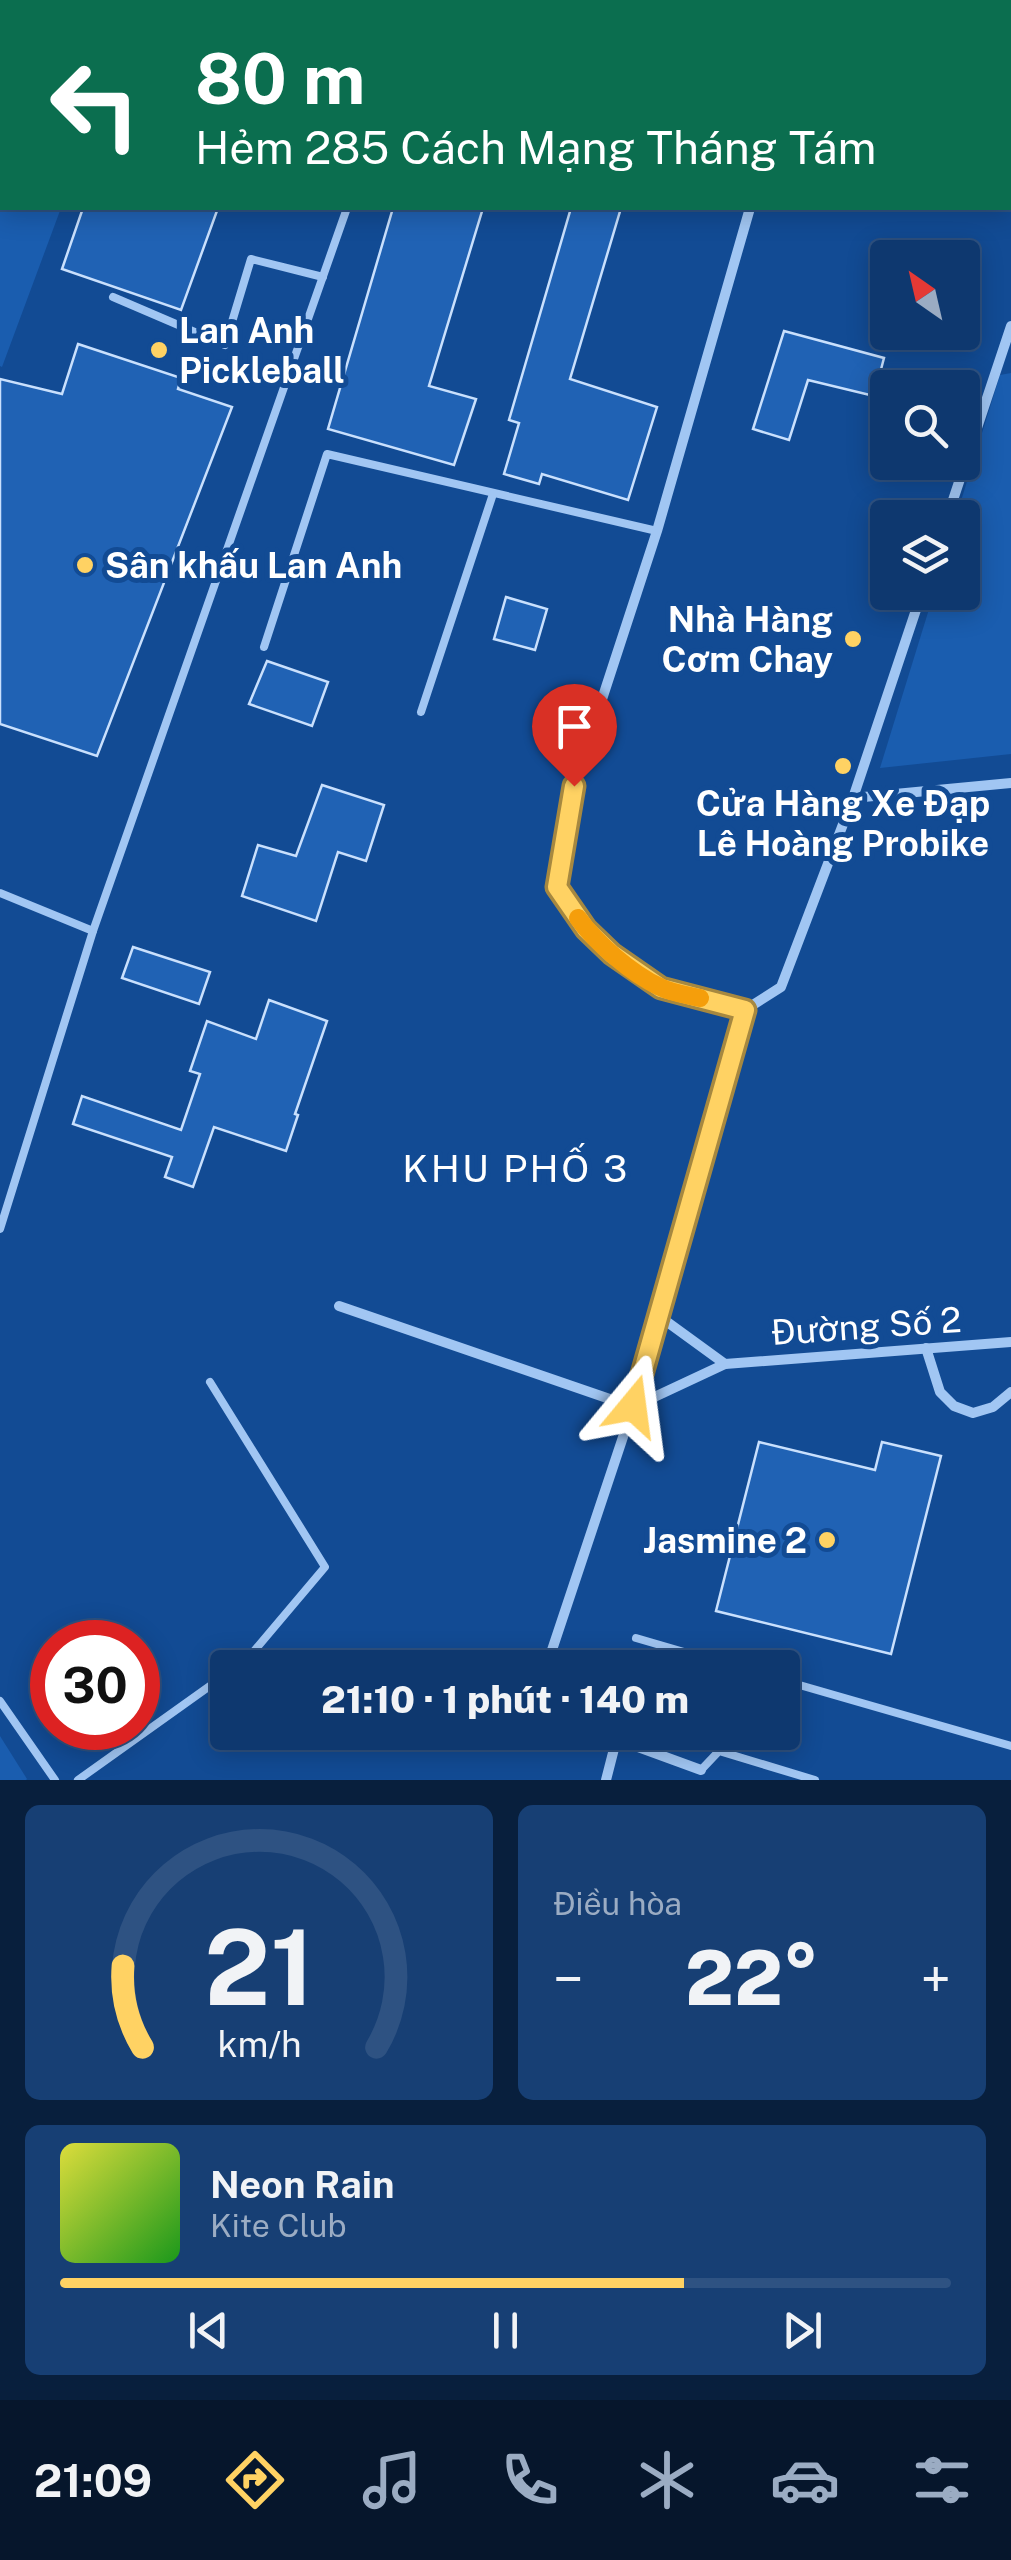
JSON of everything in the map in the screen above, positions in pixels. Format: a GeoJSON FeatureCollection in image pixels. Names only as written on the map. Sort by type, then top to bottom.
{"type":"FeatureCollection","features":[{"type":"Feature","properties":{"kind":"street"},"geometry":{"type":"LineString","coordinates":[[745,1010],[661,988],[612,954],[586,929],[557,887],[574,786],[658,531],[749,210]]}},
{"type":"Feature","properties":{"kind":"street"},"geometry":{"type":"LineString","coordinates":[[953,500],[1011,326]]}},
{"type":"Feature","properties":{"kind":"street"},"geometry":{"type":"LineString","coordinates":[[552,1650],[633,1406],[745,1010],[780,986],[853,798],[916,610]]}},
{"type":"Feature","properties":{"kind":"street"},"geometry":{"type":"LineString","coordinates":[[853,798],[1011,784]]}},
{"type":"Feature","properties":{"kind":"street"},"geometry":{"type":"LineString","coordinates":[[339,1306],[633,1406]]}},
{"type":"Feature","properties":{"kind":"street","name":"Đường Số 2"},"geometry":{"type":"LineString","coordinates":[[659,1316],[725,1364]]}},
{"type":"Feature","properties":{"kind":"street","name":"Đường Số 2"},"geometry":{"type":"LineString","coordinates":[[633,1406],[725,1364],[1011,1342]]}},
{"type":"Feature","properties":{"kind":"street"},"geometry":{"type":"LineString","coordinates":[[926,1348],[940,1392],[954,1406],[973,1413],[993,1406],[1011,1392]]}},
{"type":"Feature","properties":{"kind":"street"},"geometry":{"type":"LineString","coordinates":[[606,1780],[614,1750]]}},
{"type":"Feature","properties":{"kind":"street"},"geometry":{"type":"LineString","coordinates":[[639,1750],[702,1777]]}},
{"type":"Feature","properties":{"kind":"lane"},"geometry":{"type":"LineString","coordinates":[[0,1229],[94,931],[346,210]]}},
{"type":"Feature","properties":{"kind":"lane"},"geometry":{"type":"LineString","coordinates":[[113,297],[225,345],[251,259],[323,277]]}},
{"type":"Feature","properties":{"kind":"lane"},"geometry":{"type":"LineString","coordinates":[[264,647],[327,454],[658,531]]}},
{"type":"Feature","properties":{"kind":"lane"},"geometry":{"type":"LineString","coordinates":[[422,712],[494,494]]}},
{"type":"Feature","properties":{"kind":"lane"},"geometry":{"type":"LineString","coordinates":[[0,893],[94,931]]}},
{"type":"Feature","properties":{"kind":"lane"},"geometry":{"type":"LineString","coordinates":[[210,1382],[325,1567],[255,1650]]}},
{"type":"Feature","properties":{"kind":"lane"},"geometry":{"type":"LineString","coordinates":[[636,1638],[677,1650]]}},
{"type":"Feature","properties":{"kind":"lane"},"geometry":{"type":"LineString","coordinates":[[78,1780],[210,1685]]}},
{"type":"Feature","properties":{"kind":"lane"},"geometry":{"type":"LineString","coordinates":[[800,1685],[1011,1746]]}},
{"type":"Feature","properties":{"kind":"lane"},"geometry":{"type":"LineString","coordinates":[[0,1701],[55,1780]]}},
{"type":"Feature","properties":{"kind":"lane"},"geometry":{"type":"LineString","coordinates":[[702,1777],[720,1752],[814,1780]]}},
{"type":"Feature","properties":{"kind":"shaded area"},"geometry":{"type":"Polygon","coordinates":[[[0,210],[60,210],[2,367],[0,210]]]}},
{"type":"Feature","properties":{"kind":"shaded area"},"geometry":{"type":"Polygon","coordinates":[[[1011,373],[1011,754],[880,768],[929,610],[980,610],[980,500],[961,500],[967,480],[980,480],[980,440],[1000,375],[1011,373]]]}},
{"type":"Feature","properties":{"kind":"shaded area"},"geometry":{"type":"Polygon","coordinates":[[[0,1736],[27,1779],[26,1780],[0,1780],[0,1736]]]}},
{"type":"Feature","properties":{"kind":"building"},"geometry":{"type":"Polygon","coordinates":[[[82,210],[217,210],[181,310],[62,269],[82,210]]]}},
{"type":"Feature","properties":{"kind":"building"},"geometry":{"type":"Polygon","coordinates":[[[392,210],[482,210],[429,386],[476,399],[454,465],[328,429],[392,210]]]}},
{"type":"Feature","properties":{"kind":"building"},"geometry":{"type":"Polygon","coordinates":[[[570,210],[620,210],[570,379],[657,407],[628,500],[542,474],[539,484],[504,474],[519,423],[509,420],[570,210]]]}},
{"type":"Feature","properties":{"kind":"building"},"geometry":{"type":"Polygon","coordinates":[[[784,331],[884,358],[881,370],[870,370],[870,395],[808,380],[789,440],[753,429],[784,331]]]}},
{"type":"Feature","properties":{"kind":"building","name":"Sân khấu Lan Anh"},"geometry":{"type":"Polygon","coordinates":[[[78,344],[181,378],[178,389],[232,407],[97,756],[0,724],[0,379],[62,394],[78,344]]]}},
{"type":"Feature","properties":{"kind":"building"},"geometry":{"type":"Polygon","coordinates":[[[506,597],[547,609],[535,650],[494,639],[506,597]]]}},
{"type":"Feature","properties":{"kind":"building"},"geometry":{"type":"Polygon","coordinates":[[[267,661],[328,682],[312,726],[249,704],[267,661]]]}},
{"type":"Feature","properties":{"kind":"building"},"geometry":{"type":"Polygon","coordinates":[[[322,785],[384,805],[366,861],[338,852],[316,921],[242,896],[258,845],[296,856],[322,785]]]}},
{"type":"Feature","properties":{"kind":"building"},"geometry":{"type":"Polygon","coordinates":[[[133,947],[210,972],[199,1004],[122,978],[133,947]]]}},
{"type":"Feature","properties":{"kind":"building"},"geometry":{"type":"Polygon","coordinates":[[[269,1000],[327,1021],[286,1151],[214,1127],[193,1187],[165,1177],[172,1157],[73,1124],[82,1096],[181,1130],[200,1074],[190,1071],[207,1021],[256,1039],[269,1000]]]}},
{"type":"Feature","properties":{"kind":"building","name":"Jasmine 2"},"geometry":{"type":"Polygon","coordinates":[[[759,1442],[875,1470],[882,1442],[941,1456],[891,1654],[716,1611],[759,1442]]]}},
{"type":"Feature","properties":{"kind":"slow traffic"},"geometry":{"type":"LineString","coordinates":[[578,918],[612,954],[661,988],[700,998]]}},
{"type":"Feature","properties":{"kind":"place","name":"Lan Anh Pickleball"},"geometry":{"type":"Point","coordinates":[159,350]}},
{"type":"Feature","properties":{"kind":"place","name":"Sân khấu Lan Anh"},"geometry":{"type":"Point","coordinates":[85,565]}},
{"type":"Feature","properties":{"kind":"place","name":"Nhà Hàng Cơm Chay"},"geometry":{"type":"Point","coordinates":[853,639]}},
{"type":"Feature","properties":{"kind":"place","name":"Cửa Hàng Xe Đạp Lê Hoàng Probike"},"geometry":{"type":"Point","coordinates":[843,766]}},
{"type":"Feature","properties":{"kind":"place","name":"Jasmine 2"},"geometry":{"type":"Point","coordinates":[827,1540]}},
{"type":"Feature","properties":{"kind":"district","name":"KHU PHỐ 3"},"geometry":{"type":"Point","coordinates":[516,1168]}},
{"type":"Feature","properties":{"kind":"route"},"geometry":{"type":"LineString","coordinates":[[574,786],[557,887],[586,929],[612,954],[661,988],[745,1010],[633,1406]]}}]}
